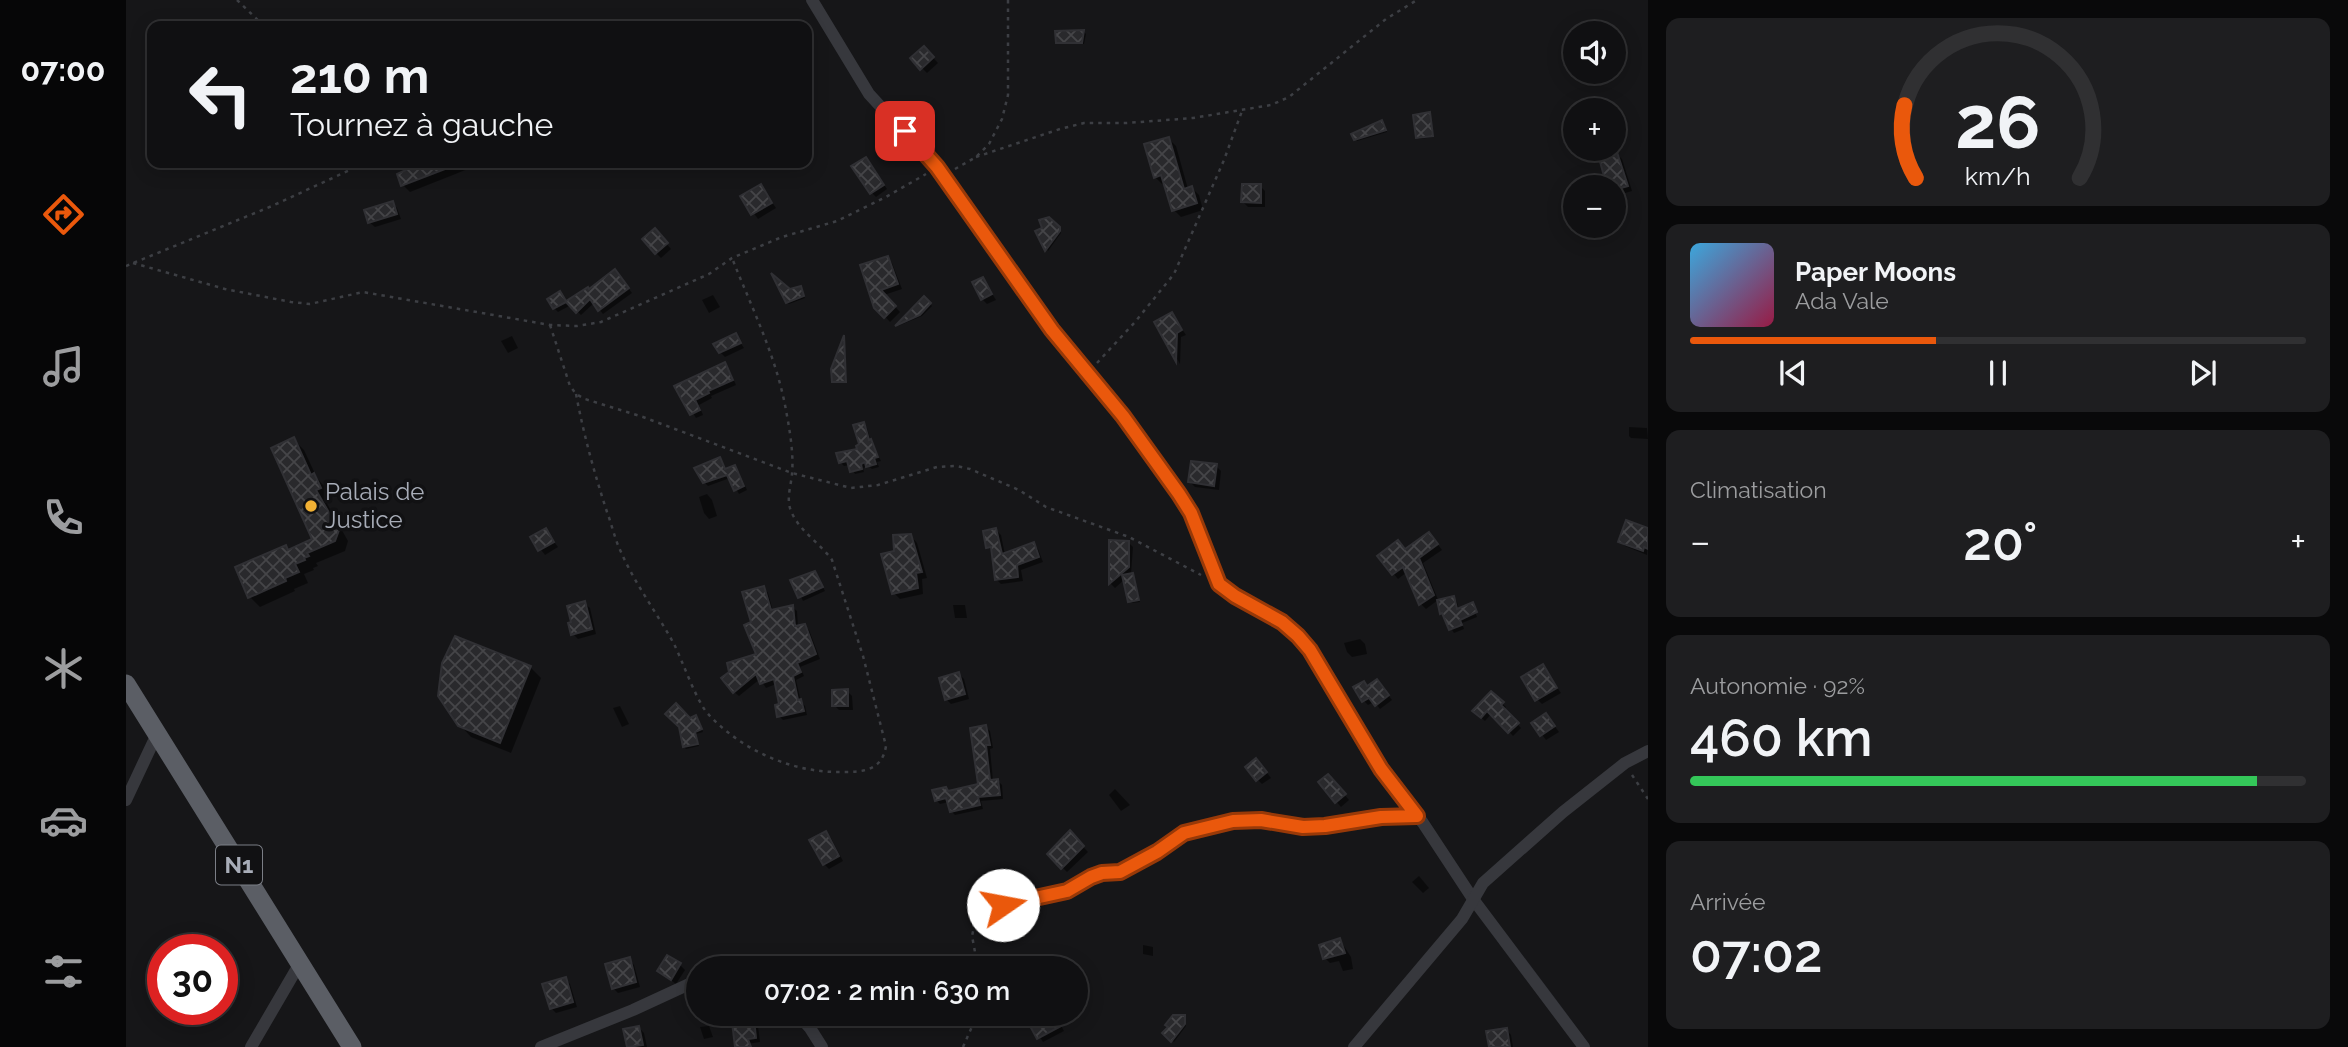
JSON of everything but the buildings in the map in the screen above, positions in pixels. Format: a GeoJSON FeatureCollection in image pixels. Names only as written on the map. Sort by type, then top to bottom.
{"type":"FeatureCollection","features":[{"type":"Feature","properties":{"kind":"highway","name":"N1"},"geometry":{"type":"LineString","coordinates":[[126,684],[352,1047]]}},
{"type":"Feature","properties":{"kind":"street"},"geometry":{"type":"LineString","coordinates":[[812,0],[869,94],[940,172],[1052,330],[1123,416],[1179,494],[1191,513],[1219,584],[1282,622],[1310,650],[1381,769],[1417,816],[1473,899],[1584,1047]]}},
{"type":"Feature","properties":{"kind":"street"},"geometry":{"type":"LineString","coordinates":[[126,800],[158,734]]}},
{"type":"Feature","properties":{"kind":"street"},"geometry":{"type":"LineString","coordinates":[[1354,1047],[1462,919],[1483,883],[1508,859],[1625,763],[1648,751]]}},
{"type":"Feature","properties":{"kind":"street"},"geometry":{"type":"LineString","coordinates":[[984,913],[1003,905],[1067,891],[1102,873],[1120,872],[1157,852],[1184,833],[1233,821],[1261,820],[1303,827],[1381,817],[1417,816]]}},
{"type":"Feature","properties":{"kind":"street"},"geometry":{"type":"LineString","coordinates":[[250,1047],[300,963]]}},
{"type":"Feature","properties":{"kind":"street"},"geometry":{"type":"LineString","coordinates":[[541,1047],[633,1010],[686,985]]}},
{"type":"Feature","properties":{"kind":"street"},"geometry":{"type":"LineString","coordinates":[[808,1026],[822,1047]]}},
{"type":"Feature","properties":{"kind":"path"},"geometry":{"type":"LineString","coordinates":[[237,0],[259,21]]}},
{"type":"Feature","properties":{"kind":"path"},"geometry":{"type":"LineString","coordinates":[[976,157],[989,144],[1002,119],[1008,95],[1008,0]]}},
{"type":"Feature","properties":{"kind":"path"},"geometry":{"type":"LineString","coordinates":[[133,263],[225,289],[291,302],[310,304],[363,292],[550,325],[577,326],[601,322],[688,284],[732,258],[782,237],[836,221],[976,157],[1060,129],[1084,123],[1127,123],[1242,111],[1271,105],[1289,97],[1386,19],[1417,0]]}},
{"type":"Feature","properties":{"kind":"path"},"geometry":{"type":"LineString","coordinates":[[1088,372],[1135,322],[1174,274],[1224,160],[1242,111]]}},
{"type":"Feature","properties":{"kind":"path"},"geometry":{"type":"LineString","coordinates":[[126,266],[272,206],[354,168]]}},
{"type":"Feature","properties":{"kind":"path"},"geometry":{"type":"LineString","coordinates":[[576,394],[587,449],[620,552],[674,644],[707,714],[738,739],[769,758],[806,769],[832,772],[859,772],[874,767],[885,757],[886,746],[863,656],[832,560],[823,547],[803,530],[790,510],[792,473],[789,432],[778,373],[732,258]]}},
{"type":"Feature","properties":{"kind":"path"},"geometry":{"type":"LineString","coordinates":[[550,325],[570,386],[576,394],[585,399],[643,417],[792,473],[851,488],[878,485],[937,467],[956,466],[970,469],[1018,490],[1046,507],[1129,537],[1219,584]]}},
{"type":"Feature","properties":{"kind":"path"},"geometry":{"type":"LineString","coordinates":[[1625,763],[1648,799]]}},
{"type":"Feature","properties":{"kind":"path"},"geometry":{"type":"LineString","coordinates":[[976,956],[972,936],[976,921],[984,913]]}},
{"type":"Feature","properties":{"kind":"path"},"geometry":{"type":"LineString","coordinates":[[964,1047],[973,1026]]}},
{"type":"Feature","properties":{"kind":"place","name":"Palais de Justice"},"geometry":{"type":"Point","coordinates":[311,506]}},
{"type":"Feature","properties":{"kind":"route"},"geometry":{"type":"LineString","coordinates":[[905,131],[937,167],[1052,330],[1123,416],[1179,494],[1191,513],[1219,584],[1282,622],[1310,650],[1381,769],[1417,816],[1381,817],[1303,827],[1261,820],[1233,821],[1184,833],[1131,868],[1102,873],[1067,891],[1003,905]]}}]}
